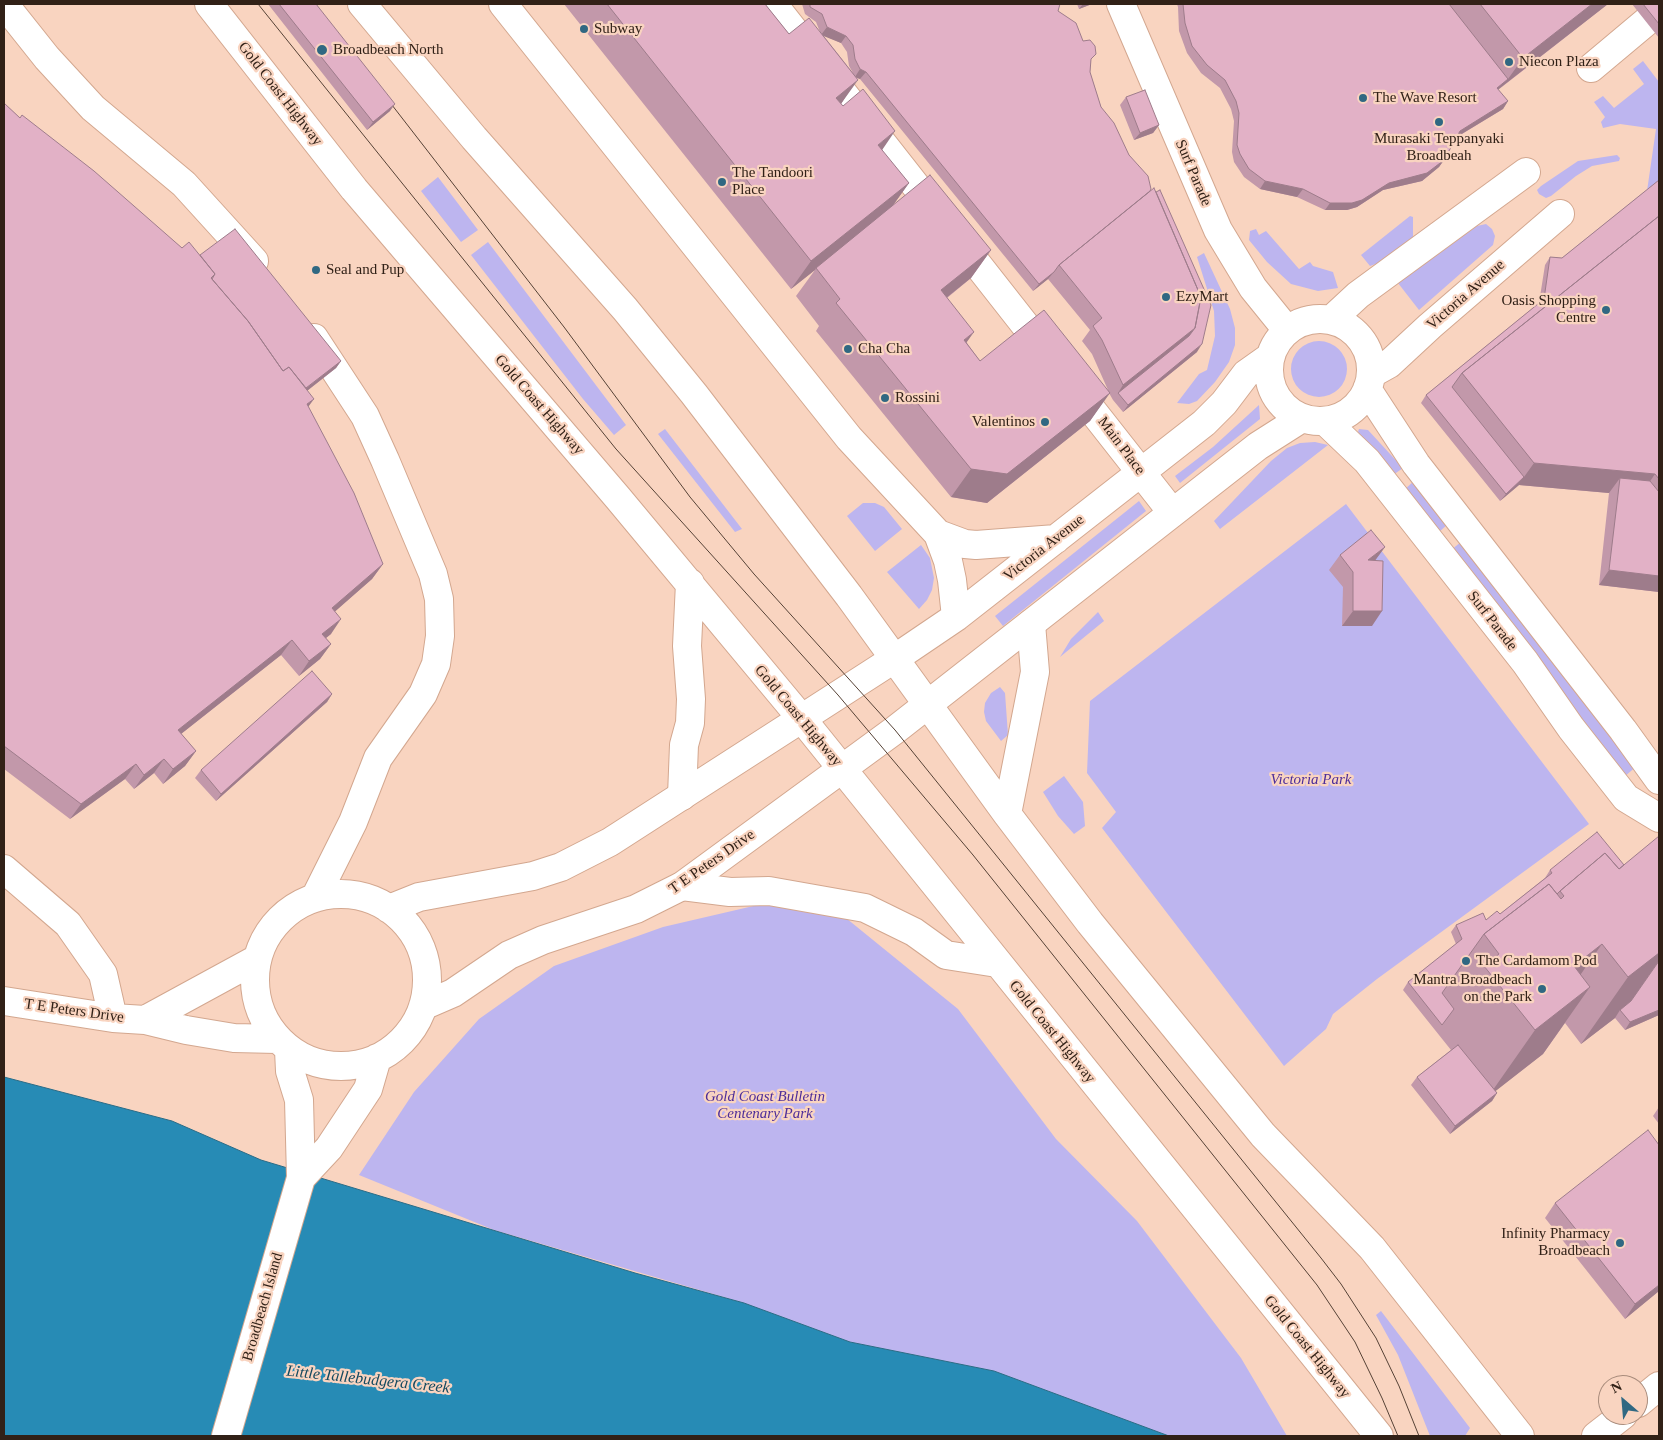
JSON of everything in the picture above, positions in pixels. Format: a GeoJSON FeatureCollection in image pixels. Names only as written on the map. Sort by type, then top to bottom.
{"type":"FeatureCollection","features":[{"type":"Feature","properties":{"kind":"main road"},"geometry":{"type":"LineString","coordinates":[[4,4],[47,58],[93,108],[184,184],[273,283]]}},
{"type":"Feature","properties":{"kind":"main road","name":"Gold Coast Highway"},"geometry":{"type":"LineString","coordinates":[[209,4],[354,190],[690,583],[843,769],[1379,1436]]}},
{"type":"Feature","properties":{"kind":"main road"},"geometry":{"type":"LineString","coordinates":[[362,4],[474,138],[625,309],[694,394],[1090,923],[1247,1116],[1372,1248],[1520,1436]]}},
{"type":"Feature","properties":{"kind":"main road"},"geometry":{"type":"LineString","coordinates":[[503,4],[848,438],[938,534],[952,580],[956,616]]}},
{"type":"Feature","properties":{"kind":"main road","name":"Main Place"},"geometry":{"type":"LineString","coordinates":[[773,4],[1172,512]]}},
{"type":"Feature","properties":{"kind":"main road","name":"Surf Parade"},"geometry":{"type":"LineString","coordinates":[[1121,4],[1218,230],[1245,276],[1288,330]]}},
{"type":"Feature","properties":{"kind":"main road"},"geometry":{"type":"LineString","coordinates":[[1590,68],[1659,10]]}},
{"type":"Feature","properties":{"kind":"main road"},"geometry":{"type":"LineString","coordinates":[[1331,320],[1358,295],[1526,172]]}},
{"type":"Feature","properties":{"kind":"main road","name":"Victoria Avenue"},"geometry":{"type":"LineString","coordinates":[[1369,381],[1418,335],[1560,214]]}},
{"type":"Feature","properties":{"kind":"main road"},"geometry":{"type":"LineString","coordinates":[[300,319],[366,416],[433,574],[439,599],[440,636],[436,664],[423,694],[378,758],[353,822],[315,898]]}},
{"type":"Feature","properties":{"kind":"main road"},"geometry":{"type":"LineString","coordinates":[[1316,319],[1331,320],[1351,330],[1365,346],[1370,360],[1369,381],[1361,401],[1339,418],[1314,419],[1289,411],[1278,400],[1271,386],[1268,372],[1270,357],[1277,342],[1288,330],[1301,323],[1316,319]]}},
{"type":"Feature","properties":{"kind":"main road","name":"Victoria Avenue"},"geometry":{"type":"LineString","coordinates":[[802,719],[956,616],[1056,539],[1204,423],[1224,403],[1246,374],[1270,357]]}},
{"type":"Feature","properties":{"kind":"main road"},"geometry":{"type":"LineString","coordinates":[[1369,381],[1416,464],[1623,730],[1659,780]]}},
{"type":"Feature","properties":{"kind":"main road"},"geometry":{"type":"LineString","coordinates":[[928,706],[1258,446],[1314,419]]}},
{"type":"Feature","properties":{"kind":"main road","name":"Surf Parade"},"geometry":{"type":"LineString","coordinates":[[1314,419],[1367,462],[1525,662],[1571,728],[1626,798],[1659,818]]}},
{"type":"Feature","properties":{"kind":"main road"},"geometry":{"type":"LineString","coordinates":[[938,534],[965,544],[976,545],[1056,539]]}},
{"type":"Feature","properties":{"kind":"main road"},"geometry":{"type":"LineString","coordinates":[[682,796],[684,745],[690,723],[691,698],[687,646],[690,583]]}},
{"type":"Feature","properties":{"kind":"main road"},"geometry":{"type":"LineString","coordinates":[[1007,814],[1035,672],[1031,624]]}},
{"type":"Feature","properties":{"kind":"main road","name":"T E Peters Drive"},"geometry":{"type":"LineString","coordinates":[[423,1006],[453,993],[509,955],[543,940],[636,909],[682,886],[928,706]]}},
{"type":"Feature","properties":{"kind":"main road"},"geometry":{"type":"LineString","coordinates":[[390,909],[419,897],[533,876],[561,867],[610,842],[802,719]]}},
{"type":"Feature","properties":{"kind":"main road"},"geometry":{"type":"LineString","coordinates":[[4,869],[68,924],[103,974],[113,1018]]}},
{"type":"Feature","properties":{"kind":"main road"},"geometry":{"type":"LineString","coordinates":[[682,886],[730,892],[769,891],[865,908],[914,932],[946,955],[997,963]]}},
{"type":"Feature","properties":{"kind":"main road"},"geometry":{"type":"LineString","coordinates":[[341,894],[366,898],[390,909],[410,928],[422,952],[427,979],[423,1006],[413,1028],[397,1046],[377,1058],[355,1065],[332,1066],[310,1061],[284,1045],[262,1015],[254,988],[257,960],[269,933],[289,912],[315,898],[341,894]]}},
{"type":"Feature","properties":{"kind":"main road","name":"T E Peters Drive"},"geometry":{"type":"LineString","coordinates":[[145,1020],[257,960]]}},
{"type":"Feature","properties":{"kind":"main road","name":"T E Peters Drive"},"geometry":{"type":"LineString","coordinates":[[4,1001],[113,1018],[145,1020],[186,1030],[284,1045]]}},
{"type":"Feature","properties":{"kind":"main road","name":"Broadbeach Island"},"geometry":{"type":"LineString","coordinates":[[226,1436],[301,1178],[299,1100],[284,1045]]}},
{"type":"Feature","properties":{"kind":"main road","name":"Broadbeach Island"},"geometry":{"type":"LineString","coordinates":[[301,1178],[329,1148],[368,1090],[377,1058]]}},
{"type":"Feature","properties":{"kind":"main road"},"geometry":{"type":"LineString","coordinates":[[1648,1395],[1659,1386]]}},
{"type":"Feature","properties":{"kind":"main road"},"geometry":{"type":"LineString","coordinates":[[1596,1436],[1610,1425]]}},
{"type":"Feature","properties":{"kind":"green space"},"geometry":{"type":"Polygon","coordinates":[[[1643,61],[1659,82],[1659,184],[1647,191],[1656,129],[1620,124],[1603,128],[1601,122],[1605,117],[1594,102],[1603,96],[1614,108],[1644,84],[1633,69],[1643,61]]]}},
{"type":"Feature","properties":{"kind":"green space"},"geometry":{"type":"Polygon","coordinates":[[[1617,155],[1620,158],[1619,161],[1592,166],[1551,196],[1546,198],[1539,194],[1537,190],[1578,161],[1617,155]]]}},
{"type":"Feature","properties":{"kind":"green space"},"geometry":{"type":"Polygon","coordinates":[[[438,177],[478,230],[461,242],[421,191],[438,177]]]}},
{"type":"Feature","properties":{"kind":"green space"},"geometry":{"type":"Polygon","coordinates":[[[1410,216],[1413,217],[1413,237],[1381,262],[1370,266],[1361,255],[1410,216]]]}},
{"type":"Feature","properties":{"kind":"green space"},"geometry":{"type":"Polygon","coordinates":[[[1486,224],[1492,229],[1495,236],[1493,245],[1419,310],[1398,283],[1477,226],[1486,224]]]}},
{"type":"Feature","properties":{"kind":"green space"},"geometry":{"type":"Polygon","coordinates":[[[1256,229],[1259,235],[1266,231],[1299,269],[1310,262],[1313,266],[1333,272],[1338,288],[1318,291],[1291,284],[1267,262],[1249,240],[1250,231],[1256,229]]]}},
{"type":"Feature","properties":{"kind":"green space"},"geometry":{"type":"Polygon","coordinates":[[[488,242],[626,425],[614,435],[583,399],[471,255],[488,242]]]}},
{"type":"Feature","properties":{"kind":"green space"},"geometry":{"type":"Polygon","coordinates":[[[1204,253],[1230,309],[1235,328],[1235,345],[1229,362],[1215,382],[1197,401],[1189,404],[1177,403],[1199,374],[1207,370],[1215,336],[1214,311],[1197,257],[1204,253]]]}},
{"type":"Feature","properties":{"kind":"green space"},"geometry":{"type":"Polygon","coordinates":[[[1319,341],[1334,346],[1342,354],[1347,369],[1342,384],[1334,392],[1319,397],[1304,392],[1296,384],[1291,369],[1296,354],[1304,346],[1319,341]]]}},
{"type":"Feature","properties":{"kind":"green space"},"geometry":{"type":"Polygon","coordinates":[[[1259,405],[1260,419],[1180,483],[1175,476],[1213,447],[1259,405]]]}},
{"type":"Feature","properties":{"kind":"green space"},"geometry":{"type":"Polygon","coordinates":[[[665,429],[742,529],[735,532],[658,434],[665,429]]]}},
{"type":"Feature","properties":{"kind":"green space"},"geometry":{"type":"Polygon","coordinates":[[[1359,429],[1368,430],[1403,468],[1393,475],[1358,432],[1359,429]]]}},
{"type":"Feature","properties":{"kind":"green space"},"geometry":{"type":"Polygon","coordinates":[[[1315,442],[1328,445],[1220,529],[1214,521],[1271,461],[1287,448],[1300,443],[1315,442]]]}},
{"type":"Feature","properties":{"kind":"green space"},"geometry":{"type":"Polygon","coordinates":[[[1414,481],[1448,524],[1438,533],[1404,490],[1414,481]]]}},
{"type":"Feature","properties":{"kind":"green space"},"geometry":{"type":"Polygon","coordinates":[[[1139,501],[1146,511],[1003,626],[995,616],[1139,501]]]}},
{"type":"Feature","properties":{"kind":"green space"},"geometry":{"type":"Polygon","coordinates":[[[863,503],[875,503],[884,507],[902,529],[875,551],[847,516],[863,503]]]}},
{"type":"Feature","properties":{"kind":"green space","name":"Victoria Park"},"geometry":{"type":"Polygon","coordinates":[[[1346,504],[1589,824],[1377,979],[1333,1014],[1326,1029],[1284,1066],[1102,828],[1116,812],[1087,773],[1090,701],[1346,504]]]}},
{"type":"Feature","properties":{"kind":"green space"},"geometry":{"type":"Polygon","coordinates":[[[1461,542],[1638,765],[1624,777],[1451,550],[1461,542]]]}},
{"type":"Feature","properties":{"kind":"green space"},"geometry":{"type":"Polygon","coordinates":[[[921,545],[930,558],[934,578],[932,590],[927,600],[919,609],[887,572],[921,545]]]}},
{"type":"Feature","properties":{"kind":"green space"},"geometry":{"type":"Polygon","coordinates":[[[1098,612],[1104,621],[1060,657],[1071,639],[1098,612]]]}},
{"type":"Feature","properties":{"kind":"green space"},"geometry":{"type":"Polygon","coordinates":[[[1000,687],[1005,693],[1008,735],[1001,741],[986,721],[984,712],[985,703],[991,693],[1000,687]]]}},
{"type":"Feature","properties":{"kind":"green space"},"geometry":{"type":"Polygon","coordinates":[[[1064,776],[1083,802],[1085,826],[1074,834],[1058,816],[1043,792],[1064,776]]]}},
{"type":"Feature","properties":{"kind":"green space","name":"Gold Coast Bulletin Centenary Park"},"geometry":{"type":"Polygon","coordinates":[[[762,904],[841,914],[958,1009],[1056,1139],[1137,1221],[1241,1358],[1287,1436],[1169,1436],[994,1371],[850,1342],[744,1303],[494,1230],[359,1175],[414,1092],[479,1019],[554,966],[663,927],[762,904]]]}},
{"type":"Feature","properties":{"kind":"green space"},"geometry":{"type":"Polygon","coordinates":[[[1381,1311],[1470,1428],[1465,1436],[1430,1436],[1398,1355],[1376,1315],[1381,1311]]]}},
{"type":"Feature","properties":{"kind":"water","name":"Little Tallebudgera Creek"},"geometry":{"type":"Polygon","coordinates":[[[4,1077],[172,1121],[261,1160],[635,1273],[744,1303],[850,1342],[994,1371],[1169,1436],[4,1436],[4,1077]]]}},
{"type":"Feature","properties":{"kind":"building"},"geometry":{"type":"Polygon","coordinates":[[[279,4],[316,4],[395,104],[373,122],[279,4]]]}},
{"type":"Feature","properties":{"kind":"building"},"geometry":{"type":"Polygon","coordinates":[[[607,4],[765,4],[789,34],[809,18],[858,80],[836,98],[843,106],[863,89],[895,131],[878,145],[909,183],[811,261],[607,4]]]}},
{"type":"Feature","properties":{"kind":"building"},"geometry":{"type":"Polygon","coordinates":[[[810,4],[1060,4],[1058,11],[1076,23],[1083,41],[1090,40],[1095,46],[1096,54],[1091,59],[1090,72],[1101,107],[1114,123],[1129,155],[1148,176],[1150,191],[1059,265],[1054,272],[1039,284],[866,72],[860,69],[855,59],[853,45],[846,36],[827,27],[822,14],[810,7],[810,4]]]}},
{"type":"Feature","properties":{"kind":"building","name":"The Wave Resort"},"geometry":{"type":"Polygon","coordinates":[[[1183,4],[1449,4],[1508,79],[1497,88],[1508,101],[1460,131],[1444,160],[1427,173],[1389,183],[1362,200],[1352,203],[1330,203],[1303,189],[1265,181],[1249,169],[1237,145],[1239,113],[1236,101],[1225,80],[1207,65],[1192,46],[1185,23],[1183,4]]]}},
{"type":"Feature","properties":{"kind":"building"},"geometry":{"type":"Polygon","coordinates":[[[1480,4],[1592,4],[1523,58],[1480,4]]]}},
{"type":"Feature","properties":{"kind":"building"},"geometry":{"type":"Polygon","coordinates":[[[1643,4],[1659,4],[1659,24],[1643,4]]]}},
{"type":"Feature","properties":{"kind":"building"},"geometry":{"type":"Polygon","coordinates":[[[1145,90],[1159,125],[1140,133],[1126,97],[1145,90]]]}},
{"type":"Feature","properties":{"kind":"building"},"geometry":{"type":"Polygon","coordinates":[[[4,103],[20,118],[22,115],[94,171],[182,248],[189,242],[215,274],[211,278],[248,321],[283,371],[289,367],[314,399],[307,404],[354,493],[383,564],[332,608],[341,619],[322,634],[331,644],[309,661],[292,640],[178,730],[196,751],[173,769],[164,759],[144,775],[136,764],[81,804],[4,746],[4,103]]]}},
{"type":"Feature","properties":{"kind":"building"},"geometry":{"type":"Polygon","coordinates":[[[930,175],[991,250],[941,290],[974,332],[964,340],[980,361],[1044,310],[1110,393],[1007,474],[971,469],[836,303],[840,299],[816,268],[930,175]]]}},
{"type":"Feature","properties":{"kind":"building"},"geometry":{"type":"Polygon","coordinates":[[[1659,180],[1659,216],[1462,373],[1452,387],[1524,477],[1506,494],[1426,395],[1544,299],[1550,257],[1562,258],[1659,180]]]}},
{"type":"Feature","properties":{"kind":"building"},"geometry":{"type":"Polygon","coordinates":[[[1154,188],[1201,297],[1195,328],[1123,385],[1102,340],[1093,326],[1102,318],[1059,265],[1154,188]]]}},
{"type":"Feature","properties":{"kind":"building"},"geometry":{"type":"Polygon","coordinates":[[[1160,190],[1211,305],[1202,344],[1128,405],[1118,393],[1189,336],[1195,328],[1201,297],[1156,192],[1160,190]]]}},
{"type":"Feature","properties":{"kind":"building","name":"Oasis Shopping Centre"},"geometry":{"type":"Polygon","coordinates":[[[1659,216],[1659,479],[1655,474],[1534,463],[1462,373],[1659,216]]]}},
{"type":"Feature","properties":{"kind":"building"},"geometry":{"type":"Polygon","coordinates":[[[235,229],[341,361],[306,388],[289,367],[283,371],[248,321],[212,279],[215,274],[200,255],[235,229]]]}},
{"type":"Feature","properties":{"kind":"building"},"geometry":{"type":"Polygon","coordinates":[[[1620,478],[1650,481],[1659,492],[1659,576],[1609,570],[1620,478]]]}},
{"type":"Feature","properties":{"kind":"building"},"geometry":{"type":"Polygon","coordinates":[[[1371,530],[1385,547],[1368,560],[1383,561],[1382,611],[1353,611],[1353,572],[1340,555],[1371,530]]]}},
{"type":"Feature","properties":{"kind":"building"},"geometry":{"type":"Polygon","coordinates":[[[312,671],[332,694],[221,794],[201,770],[312,671]]]}},
{"type":"Feature","properties":{"kind":"building"},"geometry":{"type":"Polygon","coordinates":[[[1597,832],[1624,865],[1619,869],[1605,853],[1557,894],[1549,884],[1484,934],[1442,993],[1454,1009],[1442,1025],[1408,982],[1462,939],[1456,925],[1483,913],[1486,920],[1497,911],[1500,914],[1552,873],[1550,870],[1597,832]]]}},
{"type":"Feature","properties":{"kind":"building"},"geometry":{"type":"Polygon","coordinates":[[[1659,836],[1659,953],[1628,977],[1602,944],[1574,966],[1590,987],[1535,1030],[1484,966],[1499,954],[1484,934],[1549,884],[1561,899],[1564,896],[1560,891],[1605,853],[1619,869],[1659,836]]]}},
{"type":"Feature","properties":{"kind":"building"},"geometry":{"type":"Polygon","coordinates":[[[1659,961],[1659,1010],[1630,1022],[1620,1010],[1631,1001],[1659,961]]]}},
{"type":"Feature","properties":{"kind":"building"},"geometry":{"type":"Polygon","coordinates":[[[1458,1045],[1497,1093],[1455,1126],[1417,1077],[1458,1045]]]}},
{"type":"Feature","properties":{"kind":"building"},"geometry":{"type":"Polygon","coordinates":[[[1648,1130],[1659,1145],[1659,1285],[1635,1304],[1555,1203],[1648,1130]]]}},
{"type":"Feature","properties":{"kind":"tram line"},"geometry":{"type":"LineString","coordinates":[[258,4],[616,449],[838,695],[973,855],[1317,1285],[1355,1342],[1398,1436]]}},
{"type":"Feature","properties":{"kind":"tram line"},"geometry":{"type":"LineString","coordinates":[[385,96],[564,327],[690,497],[754,574],[895,730],[1321,1258],[1341,1284],[1376,1338],[1399,1386],[1419,1436]]}},
{"type":"Feature","properties":{"kind":"place","name":"Subway"},"geometry":{"type":"Point","coordinates":[584,29]}},
{"type":"Feature","properties":{"kind":"place","name":"Broadbeach North"},"geometry":{"type":"Point","coordinates":[322,50]}},
{"type":"Feature","properties":{"kind":"place","name":"Niecon Plaza"},"geometry":{"type":"Point","coordinates":[1509,62]}},
{"type":"Feature","properties":{"kind":"place","name":"The Wave Resort"},"geometry":{"type":"Point","coordinates":[1363,98]}},
{"type":"Feature","properties":{"kind":"place","name":"Murasaki Teppanyaki Broadbeah"},"geometry":{"type":"Point","coordinates":[1439,122]}},
{"type":"Feature","properties":{"kind":"place","name":"The Tandoori Place"},"geometry":{"type":"Point","coordinates":[722,182]}},
{"type":"Feature","properties":{"kind":"place","name":"Seal and Pup"},"geometry":{"type":"Point","coordinates":[316,270]}},
{"type":"Feature","properties":{"kind":"place","name":"EzyMart"},"geometry":{"type":"Point","coordinates":[1166,297]}},
{"type":"Feature","properties":{"kind":"place","name":"Oasis Shopping Centre"},"geometry":{"type":"Point","coordinates":[1606,310]}},
{"type":"Feature","properties":{"kind":"place","name":"Cha Cha"},"geometry":{"type":"Point","coordinates":[848,349]}},
{"type":"Feature","properties":{"kind":"place","name":"Rossini"},"geometry":{"type":"Point","coordinates":[885,398]}},
{"type":"Feature","properties":{"kind":"place","name":"Valentinos"},"geometry":{"type":"Point","coordinates":[1045,422]}},
{"type":"Feature","properties":{"kind":"place","name":"The Cardamom Pod"},"geometry":{"type":"Point","coordinates":[1466,961]}},
{"type":"Feature","properties":{"kind":"place","name":"Mantra Broadbeach on the Park"},"geometry":{"type":"Point","coordinates":[1542,989]}},
{"type":"Feature","properties":{"kind":"place","name":"Infinity Pharmacy Broadbeach"},"geometry":{"type":"Point","coordinates":[1620,1243]}}]}
